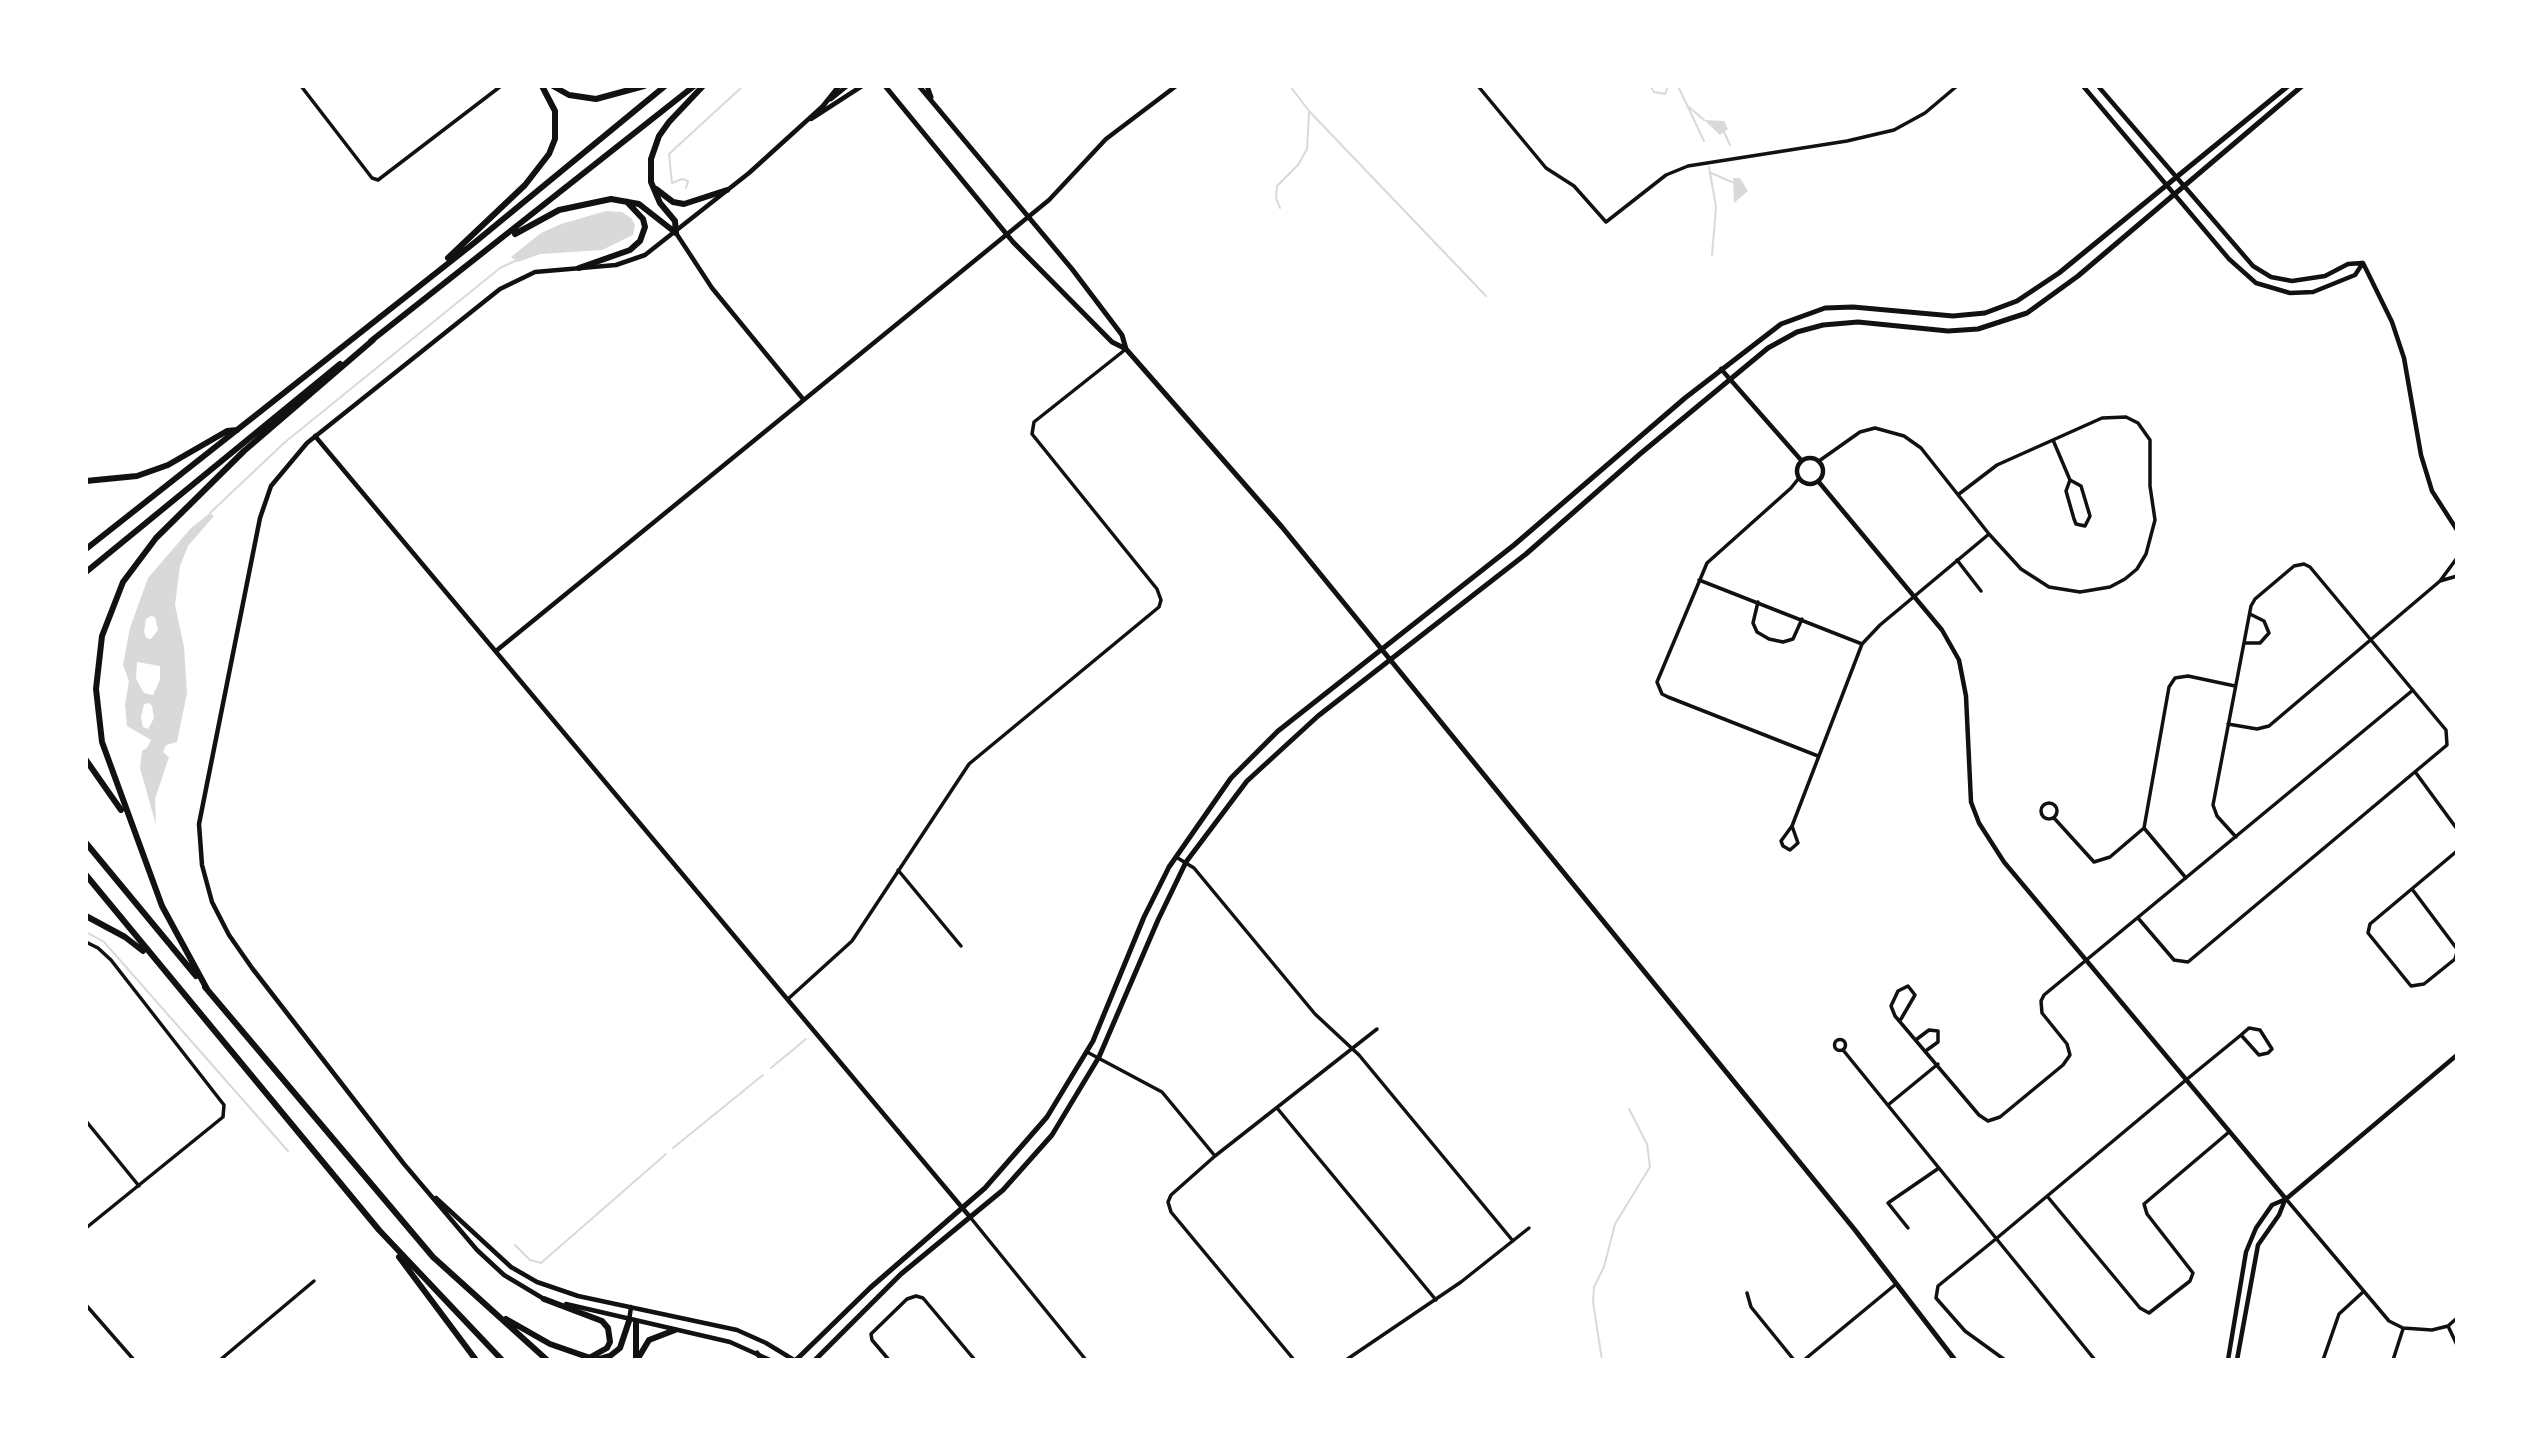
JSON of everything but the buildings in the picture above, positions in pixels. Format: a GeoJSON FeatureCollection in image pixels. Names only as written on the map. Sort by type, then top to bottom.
{"type":"FeatureCollection","features":[{"type":"Feature","properties":{"kind":"highway"},"geometry":{"type":"LineString","coordinates":[[439,268],[465,239],[525,185],[549,153],[555,139],[555,111],[542,86]]}},
{"type":"Feature","properties":{"kind":"highway"},"geometry":{"type":"LineString","coordinates":[[554,86],[569,95],[596,99],[644,86]]}},
{"type":"Feature","properties":{"kind":"highway"},"geometry":{"type":"LineString","coordinates":[[86,549],[474,243],[665,86]]}},
{"type":"Feature","properties":{"kind":"highway"},"geometry":{"type":"LineString","coordinates":[[86,572],[694,86]]}},
{"type":"Feature","properties":{"kind":"highway"},"geometry":{"type":"LineString","coordinates":[[676,233],[675,221],[660,204],[651,182],[651,159],[659,136],[703,86]]}},
{"type":"Feature","properties":{"kind":"highway"},"geometry":{"type":"LineString","coordinates":[[651,182],[665,197],[679,204],[727,190]]}},
{"type":"Feature","properties":{"kind":"highway"},"geometry":{"type":"LineString","coordinates":[[501,242],[559,211],[586,202],[626,201],[652,211],[676,233]]}},
{"type":"Feature","properties":{"kind":"highway"},"geometry":{"type":"LineString","coordinates":[[579,268],[630,250],[640,241],[645,227],[643,219],[626,201]]}},
{"type":"Feature","properties":{"kind":"highway"},"geometry":{"type":"LineString","coordinates":[[207,989],[162,906],[102,742],[96,707],[96,671],[102,636],[123,582],[156,538],[244,451],[373,340]]}},
{"type":"Feature","properties":{"kind":"highway"},"geometry":{"type":"LineString","coordinates":[[86,481],[137,476],[168,465],[227,431],[239,430]]}},
{"type":"Feature","properties":{"kind":"highway"},"geometry":{"type":"LineString","coordinates":[[86,760],[106,786],[132,830]]}},
{"type":"Feature","properties":{"kind":"highway"},"geometry":{"type":"LineString","coordinates":[[86,843],[433,1257],[547,1360]]}},
{"type":"Feature","properties":{"kind":"highway"},"geometry":{"type":"LineString","coordinates":[[86,875],[379,1230],[476,1360]]}},
{"type":"Feature","properties":{"kind":"highway"},"geometry":{"type":"LineString","coordinates":[[86,916],[125,937],[152,958]]}},
{"type":"Feature","properties":{"kind":"highway"},"geometry":{"type":"LineString","coordinates":[[379,1230],[502,1360]]}},
{"type":"Feature","properties":{"kind":"highway"},"geometry":{"type":"LineString","coordinates":[[544,1299],[602,1321],[608,1328],[610,1342],[607,1348],[587,1359]]}},
{"type":"Feature","properties":{"kind":"highway"},"geometry":{"type":"LineString","coordinates":[[494,1312],[550,1344],[587,1359],[603,1359],[620,1348],[632,1321]]}},
{"type":"Feature","properties":{"kind":"highway"},"geometry":{"type":"LineString","coordinates":[[632,1321],[636,1360]]}},
{"type":"Feature","properties":{"kind":"highway"},"geometry":{"type":"LineString","coordinates":[[636,1360],[649,1340],[675,1330]]}},
{"type":"Feature","properties":{"kind":"main road"},"geometry":{"type":"LineString","coordinates":[[823,106],[839,86]]}},
{"type":"Feature","properties":{"kind":"main road"},"geometry":{"type":"LineString","coordinates":[[885,86],[1035,267],[1111,342],[1126,349],[1282,527],[1898,1283],[1955,1358]]}},
{"type":"Feature","properties":{"kind":"main road"},"geometry":{"type":"LineString","coordinates":[[919,86],[1029,215],[1122,335],[1126,349]]}},
{"type":"Feature","properties":{"kind":"main road"},"geometry":{"type":"LineString","coordinates":[[927,86],[932,100]]}},
{"type":"Feature","properties":{"kind":"main road"},"geometry":{"type":"LineString","coordinates":[[795,1360],[870,1288],[999,1175],[1040,1126],[1060,1099],[1087,1052],[1144,917],[1175,856],[1214,800],[1248,760],[1279,731],[1558,509],[1721,369],[1781,324],[1825,308],[1853,307],[1954,316],[1984,313],[2017,301],[2059,273],[2288,86]]}},
{"type":"Feature","properties":{"kind":"main road"},"geometry":{"type":"LineString","coordinates":[[815,1360],[901,1274],[1003,1191],[1033,1158],[1066,1114],[1099,1058],[1186,862],[1232,798],[1279,749],[1526,554],[1640,454],[1768,348],[1797,332],[1823,325],[1858,322],[1948,331],[1978,329],[2027,313],[2078,276],[2302,86]]}},
{"type":"Feature","properties":{"kind":"main road"},"geometry":{"type":"LineString","coordinates":[[757,1353],[762,1360]]}},
{"type":"Feature","properties":{"kind":"street"},"geometry":{"type":"LineString","coordinates":[[301,86],[372,178],[385,177],[501,86]]}},
{"type":"Feature","properties":{"kind":"street"},"geometry":{"type":"LineString","coordinates":[[810,120],[847,86]]}},
{"type":"Feature","properties":{"kind":"street"},"geometry":{"type":"LineString","coordinates":[[770,1360],[730,1342],[544,1299],[503,1275],[477,1250],[334,1078],[229,935],[212,902],[202,865],[199,824],[260,518],[271,486],[293,457],[315,436],[510,282],[535,272],[616,265],[636,259],[676,233],[810,120],[862,86]]}},
{"type":"Feature","properties":{"kind":"street"},"geometry":{"type":"LineString","coordinates":[[496,651],[1029,215],[1106,139],[1175,86]]}},
{"type":"Feature","properties":{"kind":"street"},"geometry":{"type":"LineString","coordinates":[[1478,86],[1546,168],[1574,186],[1606,222],[1666,176],[1688,166],[1847,141],[1894,130],[1925,113],[1957,86]]}},
{"type":"Feature","properties":{"kind":"street"},"geometry":{"type":"LineString","coordinates":[[2083,86],[2241,272],[2269,289],[2290,293],[2313,292],[2355,275],[2363,263]]}},
{"type":"Feature","properties":{"kind":"street"},"geometry":{"type":"LineString","coordinates":[[2098,86],[2174,178],[2253,266],[2271,277],[2307,280],[2325,276],[2348,264],[2363,263]]}},
{"type":"Feature","properties":{"kind":"street"},"geometry":{"type":"LineString","coordinates":[[676,233],[712,288],[803,399]]}},
{"type":"Feature","properties":{"kind":"street"},"geometry":{"type":"LineString","coordinates":[[2363,263],[2392,323],[2404,358],[2421,455],[2432,491],[2457,530]]}},
{"type":"Feature","properties":{"kind":"street"},"geometry":{"type":"LineString","coordinates":[[788,999],[846,949],[969,764],[1159,607],[1161,600],[1157,590],[1032,434],[1034,422],[1126,349]]}},
{"type":"Feature","properties":{"kind":"street"},"geometry":{"type":"LineString","coordinates":[[1721,369],[1801,460]]}},
{"type":"Feature","properties":{"kind":"street"},"geometry":{"type":"LineString","coordinates":[[1819,461],[1860,432],[1875,428],[1889,430],[1921,448],[1989,534],[2034,579],[2064,590],[2080,592],[2110,587],[2137,569],[2152,538],[2155,520],[2150,486],[2150,440],[2146,430],[2138,423],[2114,415],[1997,465],[1959,494]]}},
{"type":"Feature","properties":{"kind":"street"},"geometry":{"type":"LineString","coordinates":[[315,436],[970,1217],[1084,1359]]}},
{"type":"Feature","properties":{"kind":"street"},"geometry":{"type":"LineString","coordinates":[[2053,440],[2070,480],[2081,486],[2090,516],[2085,526],[2076,524],[2074,519],[2066,491],[2070,480]]}},
{"type":"Feature","properties":{"kind":"street"},"geometry":{"type":"LineString","coordinates":[[1810,457],[1819,461],[1823,472],[1818,481],[1807,484],[1799,478],[1797,468],[1801,460],[1810,457]]}},
{"type":"Feature","properties":{"kind":"street"},"geometry":{"type":"LineString","coordinates":[[1799,478],[1707,563],[1658,675],[1662,694],[1818,756]]}},
{"type":"Feature","properties":{"kind":"street"},"geometry":{"type":"LineString","coordinates":[[1818,481],[1942,630],[1959,660],[1966,695],[1970,791],[1979,823],[2004,862],[2379,1312],[2403,1328],[2432,1330],[2448,1326],[2457,1318]]}},
{"type":"Feature","properties":{"kind":"street"},"geometry":{"type":"LineString","coordinates":[[1792,826],[1798,843],[1790,850],[1785,848],[1781,841],[1792,826],[1862,644],[1914,596],[1989,534]]}},
{"type":"Feature","properties":{"kind":"street"},"geometry":{"type":"LineString","coordinates":[[2228,724],[2257,729],[2269,726],[2440,581],[2457,558]]}},
{"type":"Feature","properties":{"kind":"street"},"geometry":{"type":"LineString","coordinates":[[1957,560],[1981,591]]}},
{"type":"Feature","properties":{"kind":"street"},"geometry":{"type":"LineString","coordinates":[[2138,918],[2174,960],[2188,962],[2445,748],[2448,740],[2446,730],[2311,567],[2304,564],[2294,566],[2255,599],[2250,614],[2213,805],[2217,816],[2236,837]]}},
{"type":"Feature","properties":{"kind":"street"},"geometry":{"type":"LineString","coordinates":[[2440,581],[2457,576]]}},
{"type":"Feature","properties":{"kind":"street"},"geometry":{"type":"LineString","coordinates":[[1699,580],[1862,644]]}},
{"type":"Feature","properties":{"kind":"street"},"geometry":{"type":"LineString","coordinates":[[1758,602],[1753,623],[1757,632],[1769,639],[1783,642],[1793,639],[1802,619]]}},
{"type":"Feature","properties":{"kind":"street"},"geometry":{"type":"LineString","coordinates":[[2244,643],[2260,643],[2269,633],[2268,625],[2260,617],[2250,614]]}},
{"type":"Feature","properties":{"kind":"street"},"geometry":{"type":"LineString","coordinates":[[2054,817],[2058,812],[2055,805],[2044,805],[2041,811],[2043,817],[2054,817],[2094,862],[2110,857],[2144,828],[2171,682],[2188,676],[2235,686]]}},
{"type":"Feature","properties":{"kind":"street"},"geometry":{"type":"LineString","coordinates":[[1900,1019],[1915,995],[1908,986],[1898,991],[1891,1006],[1900,1019],[1979,1115],[1988,1121],[2000,1117],[2068,1059],[2067,1044],[2042,1013],[2040,1001],[2413,690]]}},
{"type":"Feature","properties":{"kind":"street"},"geometry":{"type":"LineString","coordinates":[[2416,773],[2457,829]]}},
{"type":"Feature","properties":{"kind":"street"},"geometry":{"type":"LineString","coordinates":[[2144,828],[2186,878]]}},
{"type":"Feature","properties":{"kind":"street"},"geometry":{"type":"LineString","coordinates":[[2412,889],[2457,950],[2455,959],[2424,984],[2411,986],[2370,937],[2370,924],[2457,850]]}},
{"type":"Feature","properties":{"kind":"street"},"geometry":{"type":"LineString","coordinates":[[1175,856],[1186,862],[1315,1014],[1353,1048],[1513,1241]]}},
{"type":"Feature","properties":{"kind":"street"},"geometry":{"type":"LineString","coordinates":[[898,870],[961,946]]}},
{"type":"Feature","properties":{"kind":"street"},"geometry":{"type":"LineString","coordinates":[[86,942],[111,960],[224,1105],[223,1117],[86,1228]]}},
{"type":"Feature","properties":{"kind":"street"},"geometry":{"type":"LineString","coordinates":[[2006,1360],[1965,1331],[1936,1298],[1935,1291],[2249,1028],[2260,1030],[2272,1049],[2269,1053],[2259,1055],[2241,1035]]}},
{"type":"Feature","properties":{"kind":"street"},"geometry":{"type":"LineString","coordinates":[[1294,1360],[1169,1208],[1171,1195],[1215,1156],[1377,1029]]}},
{"type":"Feature","properties":{"kind":"street"},"geometry":{"type":"LineString","coordinates":[[1917,1039],[1929,1030],[1938,1031],[1938,1042],[1927,1050]]}},
{"type":"Feature","properties":{"kind":"street"},"geometry":{"type":"LineString","coordinates":[[1843,1050],[2095,1360]]}},
{"type":"Feature","properties":{"kind":"street"},"geometry":{"type":"LineString","coordinates":[[1087,1052],[1162,1092],[1215,1156]]}},
{"type":"Feature","properties":{"kind":"street"},"geometry":{"type":"LineString","coordinates":[[2228,1360],[2250,1240],[2272,1206],[2286,1199],[2457,1055]]}},
{"type":"Feature","properties":{"kind":"street"},"geometry":{"type":"LineString","coordinates":[[1888,1105],[1938,1064]]}},
{"type":"Feature","properties":{"kind":"street"},"geometry":{"type":"LineString","coordinates":[[1276,1107],[1437,1300]]}},
{"type":"Feature","properties":{"kind":"street"},"geometry":{"type":"LineString","coordinates":[[86,1121],[139,1186]]}},
{"type":"Feature","properties":{"kind":"street"},"geometry":{"type":"LineString","coordinates":[[2047,1196],[2140,1308],[2149,1313],[2190,1281],[2193,1273],[2147,1214],[2144,1204],[2229,1132]]}},
{"type":"Feature","properties":{"kind":"street"},"geometry":{"type":"LineString","coordinates":[[1908,1228],[1888,1203],[1939,1168]]}},
{"type":"Feature","properties":{"kind":"street"},"geometry":{"type":"LineString","coordinates":[[418,1180],[510,1267],[557,1290],[737,1330],[795,1360]]}},
{"type":"Feature","properties":{"kind":"street"},"geometry":{"type":"LineString","coordinates":[[2237,1360],[2258,1245],[2279,1215],[2286,1199]]}},
{"type":"Feature","properties":{"kind":"street"},"geometry":{"type":"LineString","coordinates":[[1346,1360],[1437,1300],[1529,1228]]}},
{"type":"Feature","properties":{"kind":"street"},"geometry":{"type":"LineString","coordinates":[[220,1360],[314,1282]]}},
{"type":"Feature","properties":{"kind":"street"},"geometry":{"type":"LineString","coordinates":[[1804,1360],[1898,1283]]}},
{"type":"Feature","properties":{"kind":"street"},"geometry":{"type":"LineString","coordinates":[[2323,1360],[2339,1314],[2363,1292]]}},
{"type":"Feature","properties":{"kind":"street"},"geometry":{"type":"LineString","coordinates":[[1747,1293],[1751,1307],[1794,1360]]}},
{"type":"Feature","properties":{"kind":"street"},"geometry":{"type":"LineString","coordinates":[[889,1360],[872,1339],[873,1329],[916,1296],[923,1298],[975,1360]]}},
{"type":"Feature","properties":{"kind":"street"},"geometry":{"type":"LineString","coordinates":[[86,1305],[134,1360]]}},
{"type":"Feature","properties":{"kind":"street"},"geometry":{"type":"LineString","coordinates":[[631,1307],[632,1321]]}},
{"type":"Feature","properties":{"kind":"street"},"geometry":{"type":"LineString","coordinates":[[632,1321],[638,1309]]}},
{"type":"Feature","properties":{"kind":"street"},"geometry":{"type":"LineString","coordinates":[[2448,1326],[2457,1345]]}},
{"type":"Feature","properties":{"kind":"street"},"geometry":{"type":"LineString","coordinates":[[2393,1360],[2403,1328]]}},
{"type":"Feature","properties":{"kind":"shaded area"},"geometry":{"type":"Polygon","coordinates":[[[1704,120],[1724,121],[1728,129],[1720,135],[1704,120]]]}},
{"type":"Feature","properties":{"kind":"shaded area"},"geometry":{"type":"Polygon","coordinates":[[[1733,178],[1740,178],[1748,191],[1734,203],[1733,178]]]}},
{"type":"Feature","properties":{"kind":"shaded area"},"geometry":{"type":"Polygon","coordinates":[[[606,211],[622,212],[631,218],[635,225],[633,235],[602,250],[540,254],[518,262],[511,257],[541,233],[561,224],[606,211]]]}},
{"type":"Feature","properties":{"kind":"shaded area"},"geometry":{"type":"Polygon","coordinates":[[[210,513],[214,516],[188,546],[180,566],[175,605],[184,647],[187,693],[177,742],[166,745],[163,752],[169,757],[155,799],[156,825],[140,768],[142,751],[151,740],[127,726],[125,705],[129,681],[123,665],[130,628],[148,578],[191,528],[210,513]],[[155,617],[146,619],[144,631],[146,638],[151,639],[158,630],[155,617]],[[137,662],[136,679],[144,693],[153,695],[160,680],[160,666],[137,662]],[[149,703],[144,704],[141,717],[143,727],[148,729],[154,718],[152,706],[149,703]]]}},
{"type":"Feature","properties":{"kind":"waterway"},"geometry":{"type":"LineString","coordinates":[[686,188],[688,181],[682,179],[672,183],[669,154],[743,86]]}},
{"type":"Feature","properties":{"kind":"waterway"},"geometry":{"type":"LineString","coordinates":[[1290,86],[1309,111],[1486,296]]}},
{"type":"Feature","properties":{"kind":"waterway"},"geometry":{"type":"LineString","coordinates":[[1650,86],[1654,92],[1665,94],[1668,86]]}},
{"type":"Feature","properties":{"kind":"waterway"},"geometry":{"type":"LineString","coordinates":[[1678,86],[1704,141]]}},
{"type":"Feature","properties":{"kind":"waterway"},"geometry":{"type":"LineString","coordinates":[[1689,107],[1704,120]]}},
{"type":"Feature","properties":{"kind":"waterway"},"geometry":{"type":"LineString","coordinates":[[1280,208],[1276,198],[1277,186],[1298,165],[1307,149],[1309,113]]}},
{"type":"Feature","properties":{"kind":"waterway"},"geometry":{"type":"LineString","coordinates":[[1724,132],[1730,145]]}},
{"type":"Feature","properties":{"kind":"waterway"},"geometry":{"type":"LineString","coordinates":[[1709,167],[1716,207],[1712,255]]}},
{"type":"Feature","properties":{"kind":"waterway"},"geometry":{"type":"LineString","coordinates":[[1711,173],[1732,182]]}},
{"type":"Feature","properties":{"kind":"waterway"},"geometry":{"type":"LineString","coordinates":[[210,513],[284,443],[500,268],[517,260]]}},
{"type":"Feature","properties":{"kind":"waterway"},"geometry":{"type":"LineString","coordinates":[[86,932],[104,942],[288,1151]]}},
{"type":"Feature","properties":{"kind":"waterway"},"geometry":{"type":"LineString","coordinates":[[771,1068],[806,1039]]}},
{"type":"Feature","properties":{"kind":"waterway"},"geometry":{"type":"LineString","coordinates":[[673,1148],[763,1075]]}},
{"type":"Feature","properties":{"kind":"waterway"},"geometry":{"type":"LineString","coordinates":[[1602,1360],[1593,1302],[1594,1287],[1604,1267],[1615,1224],[1650,1167],[1647,1144],[1629,1109]]}},
{"type":"Feature","properties":{"kind":"waterway"},"geometry":{"type":"LineString","coordinates":[[515,1245],[530,1260],[541,1263],[666,1154]]}}]}
